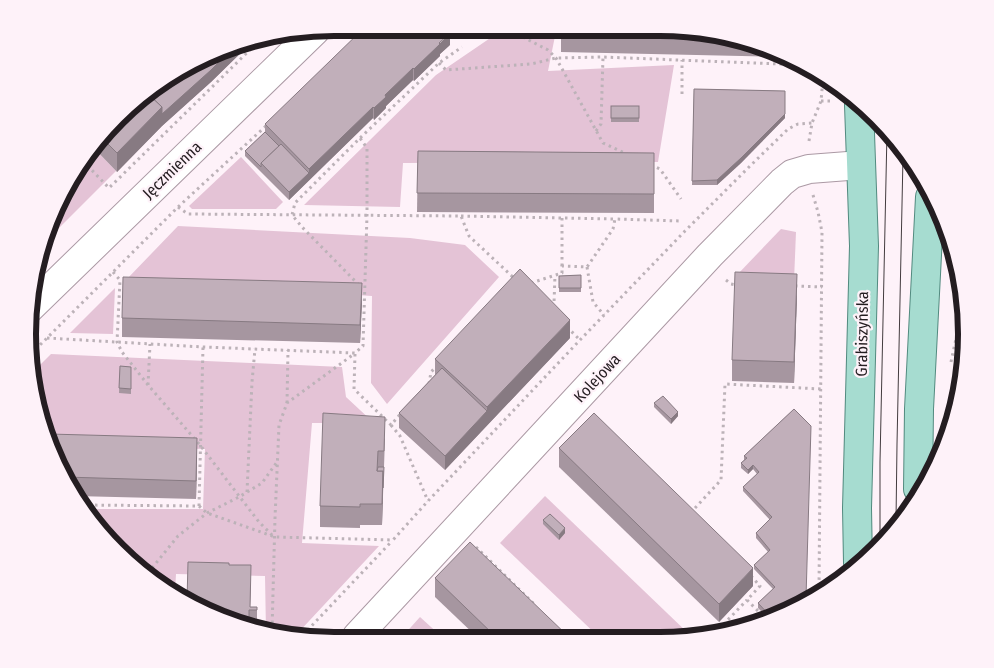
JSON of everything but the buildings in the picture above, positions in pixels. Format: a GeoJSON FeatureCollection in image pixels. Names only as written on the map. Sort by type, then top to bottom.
{"type":"FeatureCollection","features":[{"type":"Feature","properties":{"kind":"main road","name":"Grabiszyńska"},"geometry":{"type":"LineString","coordinates":[[858,556],[857,508],[864,246],[859,113]]}},
{"type":"Feature","properties":{"kind":"main road"},"geometry":{"type":"LineString","coordinates":[[918,483],[918,409],[929,207]]}},
{"type":"Feature","properties":{"kind":"street","name":"Jęczmienna"},"geometry":{"type":"LineString","coordinates":[[39,300],[308,38]]}},
{"type":"Feature","properties":{"kind":"street","name":"Kolejowa"},"geometry":{"type":"LineString","coordinates":[[361,632],[710,255],[782,182],[792,174],[808,170],[861,164]]}},
{"type":"Feature","properties":{"kind":"path"},"geometry":{"type":"LineString","coordinates":[[520,36],[548,50],[556,58],[603,143],[628,154]]}},
{"type":"Feature","properties":{"kind":"path"},"geometry":{"type":"LineString","coordinates":[[88,166],[109,188],[252,47]]}},
{"type":"Feature","properties":{"kind":"path"},"geometry":{"type":"LineString","coordinates":[[292,214],[295,203],[360,138],[439,63],[462,48]]}},
{"type":"Feature","properties":{"kind":"path"},"geometry":{"type":"LineString","coordinates":[[596,131],[600,124],[602,57]]}},
{"type":"Feature","properties":{"kind":"path"},"geometry":{"type":"LineString","coordinates":[[439,63],[446,70],[531,64],[556,58],[602,57],[786,64]]}},
{"type":"Feature","properties":{"kind":"path"},"geometry":{"type":"LineString","coordinates":[[682,60],[682,94]]}},
{"type":"Feature","properties":{"kind":"path"},"geometry":{"type":"LineString","coordinates":[[308,630],[684,232],[788,129],[798,124],[812,123],[821,101],[823,84]]}},
{"type":"Feature","properties":{"kind":"path"},"geometry":{"type":"LineString","coordinates":[[37,348],[178,207],[272,120]]}},
{"type":"Feature","properties":{"kind":"path"},"geometry":{"type":"LineString","coordinates":[[287,403],[363,346],[367,148],[360,138]]}},
{"type":"Feature","properties":{"kind":"path"},"geometry":{"type":"LineString","coordinates":[[644,162],[660,169],[681,199]]}},
{"type":"Feature","properties":{"kind":"path"},"geometry":{"type":"LineString","coordinates":[[813,194],[822,232],[819,586]]}},
{"type":"Feature","properties":{"kind":"path"},"geometry":{"type":"LineString","coordinates":[[178,207],[188,214],[462,216],[681,221]]}},
{"type":"Feature","properties":{"kind":"path"},"geometry":{"type":"LineString","coordinates":[[292,214],[302,227],[359,285],[364,287]]}},
{"type":"Feature","properties":{"kind":"path"},"geometry":{"type":"LineString","coordinates":[[462,216],[469,236],[519,282]]}},
{"type":"Feature","properties":{"kind":"path"},"geometry":{"type":"LineString","coordinates":[[523,286],[562,273],[562,218]]}},
{"type":"Feature","properties":{"kind":"path"},"geometry":{"type":"LineString","coordinates":[[604,315],[594,302],[588,266],[613,229],[615,219]]}},
{"type":"Feature","properties":{"kind":"path"},"geometry":{"type":"LineString","coordinates":[[562,266],[588,266]]}},
{"type":"Feature","properties":{"kind":"path"},"geometry":{"type":"LineString","coordinates":[[114,272],[120,280],[117,342],[122,352],[148,386],[200,445],[259,522],[275,537]]}},
{"type":"Feature","properties":{"kind":"path"},"geometry":{"type":"LineString","coordinates":[[551,312],[554,303],[555,275]]}},
{"type":"Feature","properties":{"kind":"path"},"geometry":{"type":"LineString","coordinates":[[726,280],[731,284],[738,285]]}},
{"type":"Feature","properties":{"kind":"path"},"geometry":{"type":"LineString","coordinates":[[787,286],[822,287]]}},
{"type":"Feature","properties":{"kind":"path"},"geometry":{"type":"LineString","coordinates":[[563,323],[580,340]]}},
{"type":"Feature","properties":{"kind":"path"},"geometry":{"type":"LineString","coordinates":[[955,343],[958,333]]}},
{"type":"Feature","properties":{"kind":"path"},"geometry":{"type":"LineString","coordinates":[[47,338],[355,353]]}},
{"type":"Feature","properties":{"kind":"path"},"geometry":{"type":"LineString","coordinates":[[148,386],[150,344]]}},
{"type":"Feature","properties":{"kind":"path"},"geometry":{"type":"LineString","coordinates":[[199,506],[203,347]]}},
{"type":"Feature","properties":{"kind":"path"},"geometry":{"type":"LineString","coordinates":[[247,492],[255,349]]}},
{"type":"Feature","properties":{"kind":"path"},"geometry":{"type":"LineString","coordinates":[[272,625],[279,426],[287,403],[288,350]]}},
{"type":"Feature","properties":{"kind":"path"},"geometry":{"type":"LineString","coordinates":[[355,353],[354,389],[400,436],[428,501]]}},
{"type":"Feature","properties":{"kind":"path"},"geometry":{"type":"LineString","coordinates":[[423,390],[430,383],[431,372],[438,365]]}},
{"type":"Feature","properties":{"kind":"path"},"geometry":{"type":"LineString","coordinates":[[695,508],[721,480],[725,384],[821,389]]}},
{"type":"Feature","properties":{"kind":"path"},"geometry":{"type":"LineString","coordinates":[[390,425],[404,411]]}},
{"type":"Feature","properties":{"kind":"path"},"geometry":{"type":"LineString","coordinates":[[151,568],[178,536],[207,513],[262,483],[277,462]]}},
{"type":"Feature","properties":{"kind":"path"},"geometry":{"type":"LineString","coordinates":[[91,505],[199,506],[207,513],[275,537],[393,540]]}},
{"type":"Feature","properties":{"kind":"path"},"geometry":{"type":"LineString","coordinates":[[474,545],[536,606]]}},
{"type":"Feature","properties":{"kind":"path"},"geometry":{"type":"LineString","coordinates":[[723,625],[760,586],[746,572]]}},
{"type":"Feature","properties":{"kind":"path"},"geometry":{"type":"LineString","coordinates":[[747,600],[761,614]]}},
{"type":"Feature","properties":{"kind":"shaded area"},"geometry":{"type":"Polygon","coordinates":[[[493,36],[555,36],[548,71],[674,65],[658,162],[403,163],[400,207],[304,205],[436,75],[493,36]]]}},
{"type":"Feature","properties":{"kind":"shaded area"},"geometry":{"type":"Polygon","coordinates":[[[98,153],[116,171],[54,233],[76,185],[98,153]]]}},
{"type":"Feature","properties":{"kind":"shaded area"},"geometry":{"type":"Polygon","coordinates":[[[241,157],[283,202],[276,209],[192,209],[189,206],[241,157]]]}},
{"type":"Feature","properties":{"kind":"shaded area"},"geometry":{"type":"Polygon","coordinates":[[[178,226],[410,238],[465,245],[499,277],[387,404],[371,383],[372,296],[126,280],[178,226]]]}},
{"type":"Feature","properties":{"kind":"shaded area"},"geometry":{"type":"Polygon","coordinates":[[[781,229],[796,232],[794,281],[736,276],[781,229]]]}},
{"type":"Feature","properties":{"kind":"shaded area"},"geometry":{"type":"Polygon","coordinates":[[[115,288],[113,334],[70,333],[115,288]]]}},
{"type":"Feature","properties":{"kind":"shaded area"},"geometry":{"type":"Polygon","coordinates":[[[51,354],[342,367],[346,397],[374,423],[312,423],[302,543],[379,546],[301,630],[266,624],[265,576],[176,574],[175,586],[123,545],[94,509],[203,509],[205,449],[58,446],[46,411],[38,367],[51,354]]]}},
{"type":"Feature","properties":{"kind":"shaded area"},"geometry":{"type":"Polygon","coordinates":[[[545,496],[685,630],[594,632],[500,543],[545,496]]]}},
{"type":"Feature","properties":{"kind":"shaded area"},"geometry":{"type":"Polygon","coordinates":[[[420,617],[436,632],[406,632],[420,617]]]}},
{"type":"Feature","properties":{"kind":"tram line"},"geometry":{"type":"LineString","coordinates":[[880,535],[887,141]]}},
{"type":"Feature","properties":{"kind":"tram line"},"geometry":{"type":"LineString","coordinates":[[896,515],[903,162]]}}]}
